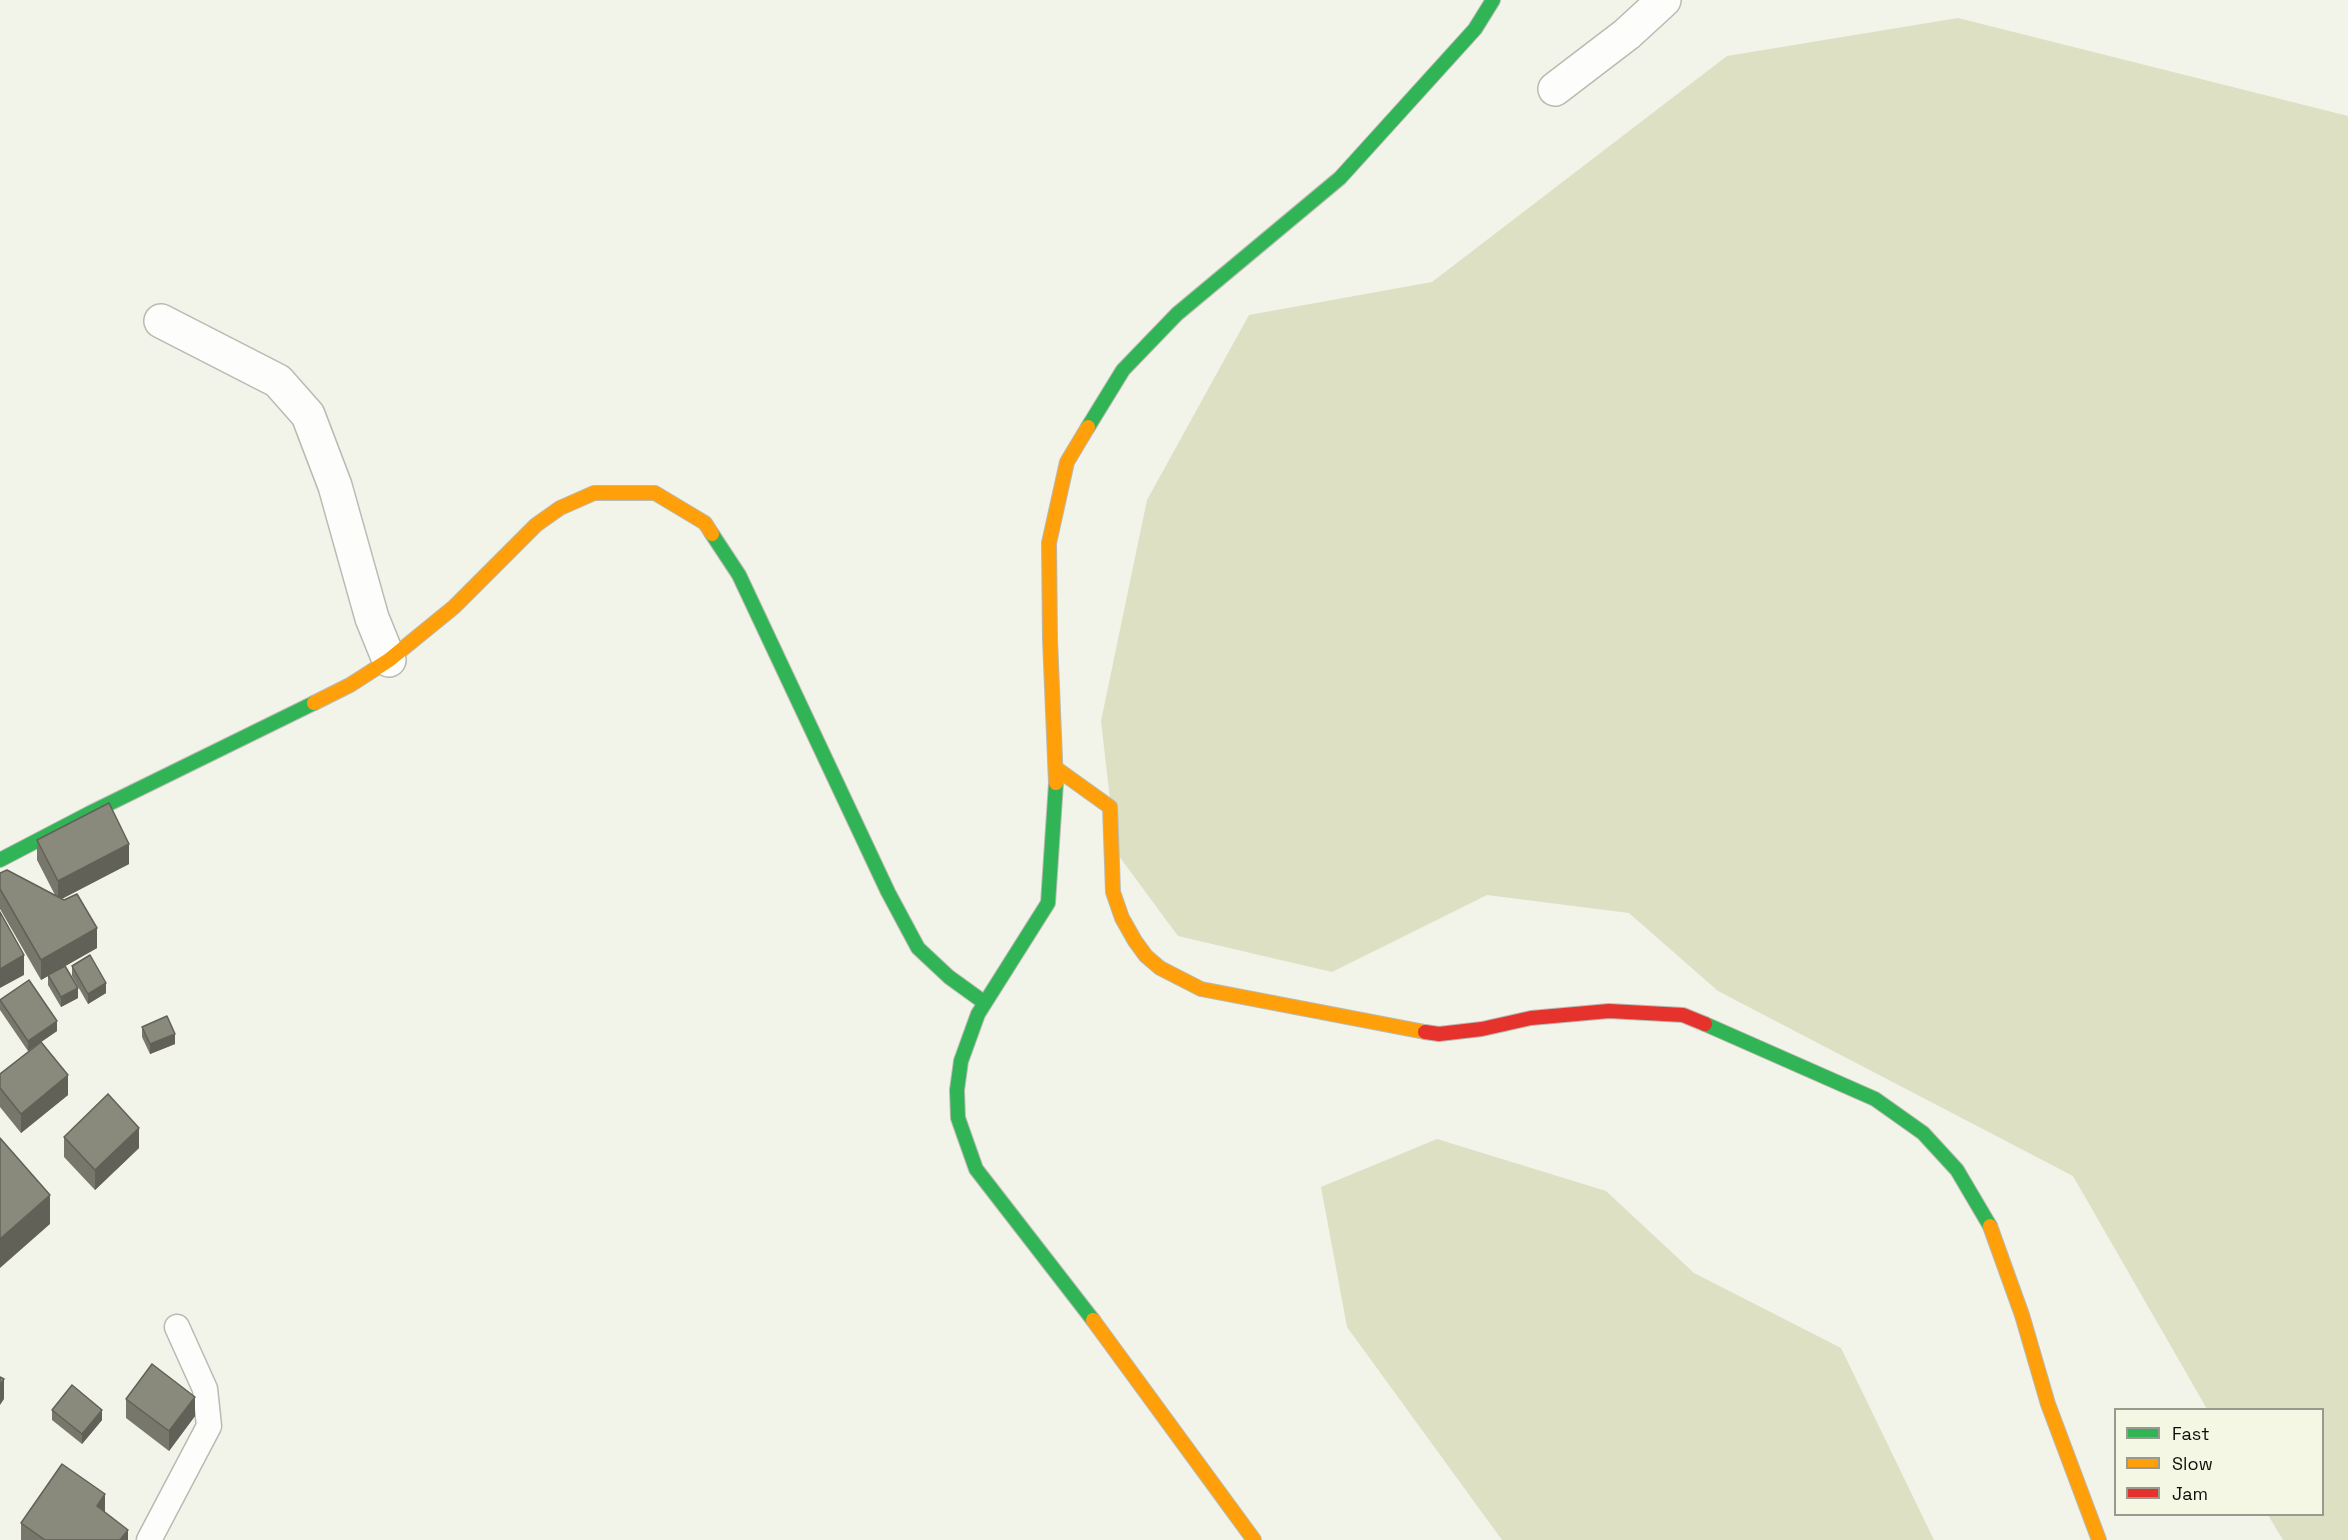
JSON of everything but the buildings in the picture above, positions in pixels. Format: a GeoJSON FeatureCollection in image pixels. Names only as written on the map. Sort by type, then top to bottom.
{"type":"FeatureCollection","features":[{"type":"Feature","properties":{"kind":"street"},"geometry":{"type":"LineString","coordinates":[[1254,1540],[1071,1290],[976,1169],[958,1118],[957,1090],[961,1061],[978,1014],[1048,903],[1057,769],[1050,639],[1049,543],[1067,462],[1123,370],[1178,314],[1340,178],[1475,29],[1494,0]]}},
{"type":"Feature","properties":{"kind":"street"},"geometry":{"type":"LineString","coordinates":[[1555,89],[1627,34],[1664,0]]}},
{"type":"Feature","properties":{"kind":"street"},"geometry":{"type":"LineString","coordinates":[[161,321],[278,381],[308,415],[335,486],[372,618],[389,660]]}},
{"type":"Feature","properties":{"kind":"street"},"geometry":{"type":"LineString","coordinates":[[0,860],[340,690],[389,660],[454,607],[536,525],[560,508],[594,492],[655,493],[705,523],[739,575],[883,882],[918,948],[949,977],[985,1003]]}},
{"type":"Feature","properties":{"kind":"street"},"geometry":{"type":"LineString","coordinates":[[1057,769],[1110,807],[1113,892],[1122,918],[1135,941],[1146,956],[1160,968],[1201,989],[1406,1030],[1439,1034],[1482,1029],[1532,1018],[1609,1011],[1683,1015],[1875,1099],[1923,1133],[1957,1170],[1994,1234],[2022,1315],[2048,1404],[2099,1540]]}},
{"type":"Feature","properties":{"kind":"lane"},"geometry":{"type":"LineString","coordinates":[[149,1540],[209,1426],[205,1389],[177,1327]]}},
{"type":"Feature","properties":{"kind":"green space"},"geometry":{"type":"Polygon","coordinates":[[[1958,18],[2348,116],[2348,1540],[2283,1540],[2269,1516],[2324,1516],[2324,1408],[2206,1408],[2073,1176],[1718,991],[1629,913],[1487,895],[1332,972],[1178,936],[1116,852],[1101,721],[1147,500],[1249,315],[1432,282],[1727,56],[1958,18]]]}},
{"type":"Feature","properties":{"kind":"green space"},"geometry":{"type":"Polygon","coordinates":[[[1437,1139],[1606,1191],[1694,1273],[1841,1348],[1934,1540],[1502,1540],[1347,1327],[1321,1187],[1437,1139]]]}},
{"type":"Feature","properties":{"kind":"traffic: fast"},"geometry":{"type":"LineString","coordinates":[[1088,427],[1123,370],[1177,314],[1340,178],[1475,29],[1493,0]]}},
{"type":"Feature","properties":{"kind":"traffic: fast"},"geometry":{"type":"LineString","coordinates":[[712,534],[739,575],[888,892],[918,948],[949,977],[985,1003]]}},
{"type":"Feature","properties":{"kind":"traffic: fast"},"geometry":{"type":"LineString","coordinates":[[0,860],[314,703]]}},
{"type":"Feature","properties":{"kind":"traffic: fast"},"geometry":{"type":"LineString","coordinates":[[1056,783],[1048,903],[978,1014],[961,1061],[957,1090],[958,1118],[976,1169],[1093,1320]]}},
{"type":"Feature","properties":{"kind":"traffic: fast"},"geometry":{"type":"LineString","coordinates":[[1705,1024],[1875,1099],[1923,1133],[1957,1170],[1990,1226]]}},
{"type":"Feature","properties":{"kind":"traffic: slow"},"geometry":{"type":"LineString","coordinates":[[1056,783],[1049,543],[1067,462],[1088,427]]}},
{"type":"Feature","properties":{"kind":"traffic: slow"},"geometry":{"type":"LineString","coordinates":[[314,703],[350,685],[389,660],[454,607],[536,525],[560,508],[594,493],[655,493],[705,523],[712,534]]}},
{"type":"Feature","properties":{"kind":"traffic: slow"},"geometry":{"type":"LineString","coordinates":[[1057,769],[1110,807],[1113,892],[1122,918],[1135,941],[1146,956],[1160,968],[1201,989],[1425,1032]]}},
{"type":"Feature","properties":{"kind":"traffic: slow"},"geometry":{"type":"LineString","coordinates":[[1990,1226],[2022,1315],[2048,1404],[2099,1540]]}},
{"type":"Feature","properties":{"kind":"traffic: slow"},"geometry":{"type":"LineString","coordinates":[[1093,1320],[1254,1540]]}},
{"type":"Feature","properties":{"kind":"traffic: jam"},"geometry":{"type":"LineString","coordinates":[[1425,1032],[1439,1034],[1482,1029],[1531,1018],[1609,1011],[1683,1015],[1705,1024]]}}]}
